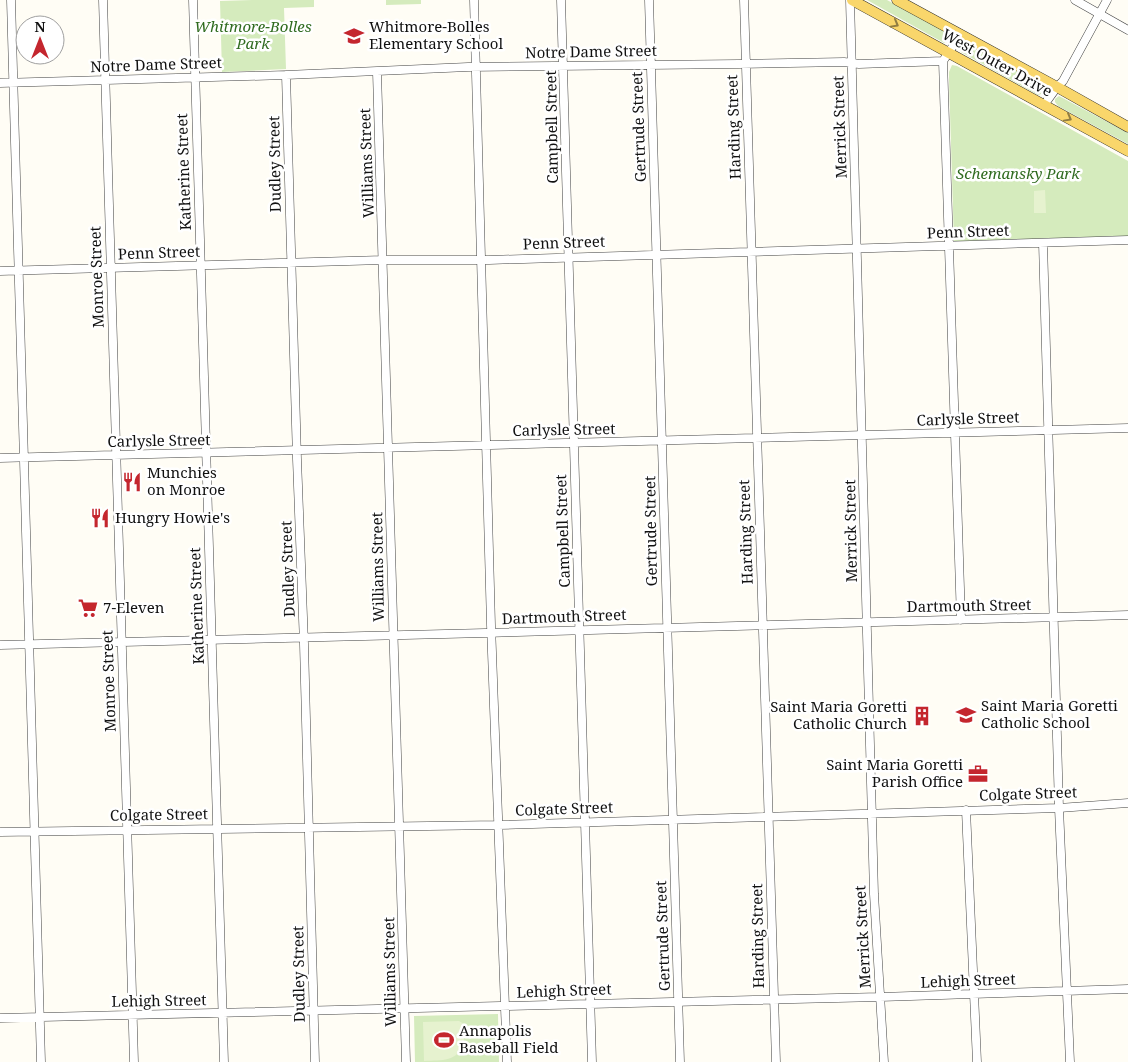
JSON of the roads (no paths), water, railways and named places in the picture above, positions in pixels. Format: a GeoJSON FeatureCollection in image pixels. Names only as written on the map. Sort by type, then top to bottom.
{"type":"FeatureCollection","features":[{"type":"Feature","properties":{"kind":"main road","name":"West Outer Drive"},"geometry":{"type":"LineString","coordinates":[[851,0],[946,57],[1128,151]]}},
{"type":"Feature","properties":{"kind":"main road","name":"West Outer Drive"},"geometry":{"type":"LineString","coordinates":[[897,0],[1057,86],[1128,127]]}},
{"type":"Feature","properties":{"kind":"street"},"geometry":{"type":"LineString","coordinates":[[11,0],[42,1062]]}},
{"type":"Feature","properties":{"kind":"street","name":"Monroe Street"},"geometry":{"type":"LineString","coordinates":[[103,0],[129,829],[134,1062]]}},
{"type":"Feature","properties":{"kind":"street","name":"Katherine Street"},"geometry":{"type":"LineString","coordinates":[[194,0],[200,266],[224,1062]]}},
{"type":"Feature","properties":{"kind":"street"},"geometry":{"type":"LineString","coordinates":[[474,0],[480,260],[507,1062]]}},
{"type":"Feature","properties":{"kind":"street","name":"Campbell Street"},"geometry":{"type":"LineString","coordinates":[[561,0],[592,1062]]}},
{"type":"Feature","properties":{"kind":"street","name":"Gertrude Street"},"geometry":{"type":"LineString","coordinates":[[649,0],[680,1062]]}},
{"type":"Feature","properties":{"kind":"street","name":"Harding Street"},"geometry":{"type":"LineString","coordinates":[[744,0],[776,1062]]}},
{"type":"Feature","properties":{"kind":"street","name":"Merrick Street"},"geometry":{"type":"LineString","coordinates":[[851,0],[874,894],[884,1062]]}},
{"type":"Feature","properties":{"kind":"street"},"geometry":{"type":"LineString","coordinates":[[1075,0],[1128,30]]}},
{"type":"Feature","properties":{"kind":"street"},"geometry":{"type":"LineString","coordinates":[[1044,106],[1057,86],[1064,81],[1107,0]]}},
{"type":"Feature","properties":{"kind":"street"},"geometry":{"type":"LineString","coordinates":[[961,34],[946,57],[954,434],[961,620]]}},
{"type":"Feature","properties":{"kind":"street","name":"Notre Dame Street"},"geometry":{"type":"LineString","coordinates":[[0,83],[377,72],[476,67],[844,62],[859,64],[946,57]]}},
{"type":"Feature","properties":{"kind":"street","name":"Williams Street"},"geometry":{"type":"LineString","coordinates":[[377,72],[406,1062]]}},
{"type":"Feature","properties":{"kind":"street","name":"Dudley Street"},"geometry":{"type":"LineString","coordinates":[[286,75],[310,827],[315,1062]]}},
{"type":"Feature","properties":{"kind":"street","name":"Penn Street"},"geometry":{"type":"LineString","coordinates":[[0,271],[383,260],[480,260],[1128,240]]}},
{"type":"Feature","properties":{"kind":"street"},"geometry":{"type":"LineString","coordinates":[[1043,243],[1059,808],[1070,1062]]}},
{"type":"Feature","properties":{"kind":"street","name":"Carlysle Street"},"geometry":{"type":"LineString","coordinates":[[0,458],[1128,428]]}},
{"type":"Feature","properties":{"kind":"street","name":"Dartmouth Street"},"geometry":{"type":"LineString","coordinates":[[0,645],[1128,615]]}},
{"type":"Feature","properties":{"kind":"street","name":"Colgate Street"},"geometry":{"type":"LineString","coordinates":[[0,832],[498,825],[1059,808],[1128,803]]}},
{"type":"Feature","properties":{"kind":"street"},"geometry":{"type":"LineString","coordinates":[[966,810],[977,1062]]}},
{"type":"Feature","properties":{"kind":"street","name":"Lehigh Street"},"geometry":{"type":"LineString","coordinates":[[0,1018],[880,997],[1128,989]]}},
{"type":"Feature","properties":{"kind":"place","name":"Whitmore-Bolles Elementary School"},"geometry":{"type":"Point","coordinates":[354,36]}},
{"type":"Feature","properties":{"kind":"place","name":"Munchies on Monroe"},"geometry":{"type":"Point","coordinates":[132,482]}},
{"type":"Feature","properties":{"kind":"place","name":"Hungry Howie's"},"geometry":{"type":"Point","coordinates":[100,518]}},
{"type":"Feature","properties":{"kind":"place","name":"7-Eleven"},"geometry":{"type":"Point","coordinates":[88,608]}},
{"type":"Feature","properties":{"kind":"place","name":"Saint Maria Goretti Catholic School"},"geometry":{"type":"Point","coordinates":[966,715]}},
{"type":"Feature","properties":{"kind":"place","name":"Saint Maria Goretti Catholic Church"},"geometry":{"type":"Point","coordinates":[922,716]}},
{"type":"Feature","properties":{"kind":"place","name":"Saint Maria Goretti Parish Office"},"geometry":{"type":"Point","coordinates":[978,774]}},
{"type":"Feature","properties":{"kind":"place","name":"Annapolis Baseball Field"},"geometry":{"type":"Point","coordinates":[444,1040]}},
{"type":"Feature","properties":{"kind":"park label","name":"Whitmore-Bolles Park"},"geometry":{"type":"Point","coordinates":[253,36]}},
{"type":"Feature","properties":{"kind":"park label","name":"Schemansky Park"},"geometry":{"type":"Point","coordinates":[1018,174]}}]}
